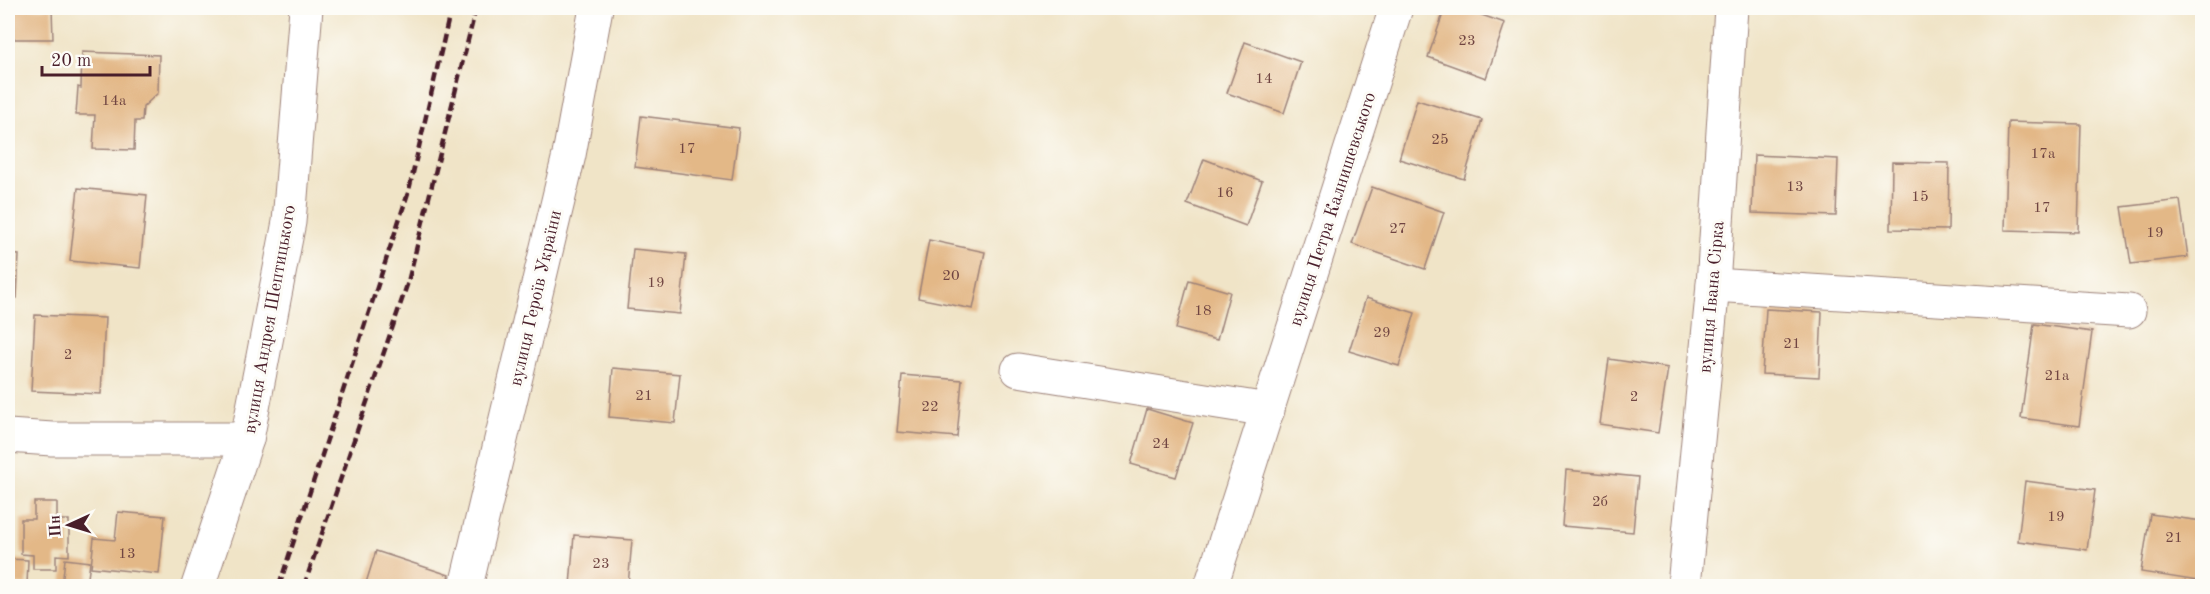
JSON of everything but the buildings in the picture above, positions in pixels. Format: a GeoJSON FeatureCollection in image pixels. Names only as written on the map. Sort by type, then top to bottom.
{"type":"FeatureCollection","features":[{"type":"Feature","properties":{"kind":"street","name":"вулиця Андрея Шептицького"},"geometry":{"type":"LineString","coordinates":[[198,586],[247,439],[289,222],[306,8]]}},
{"type":"Feature","properties":{"kind":"street","name":"вулиця Героїв України"},"geometry":{"type":"LineString","coordinates":[[466,586],[569,155],[596,8]]}},
{"type":"Feature","properties":{"kind":"street","name":"вулиця Петра Калнишевського"},"geometry":{"type":"LineString","coordinates":[[1211,586],[1396,8]]}},
{"type":"Feature","properties":{"kind":"street","name":"вулиця Івана Сірка"},"geometry":{"type":"LineString","coordinates":[[1684,586],[1713,285],[1731,8]]}},
{"type":"Feature","properties":{"kind":"street"},"geometry":{"type":"LineString","coordinates":[[1713,285],[2129,311]]}},
{"type":"Feature","properties":{"kind":"street"},"geometry":{"type":"LineString","coordinates":[[1018,370],[1268,410]]}},
{"type":"Feature","properties":{"kind":"street"},"geometry":{"type":"LineString","coordinates":[[8,436],[52,439],[247,439]]}},
{"type":"Feature","properties":{"kind":"railway"},"geometry":{"type":"LineString","coordinates":[[279,586],[409,190],[451,8]]}},
{"type":"Feature","properties":{"kind":"railway"},"geometry":{"type":"LineString","coordinates":[[304,586],[408,282],[476,8]]}}]}
